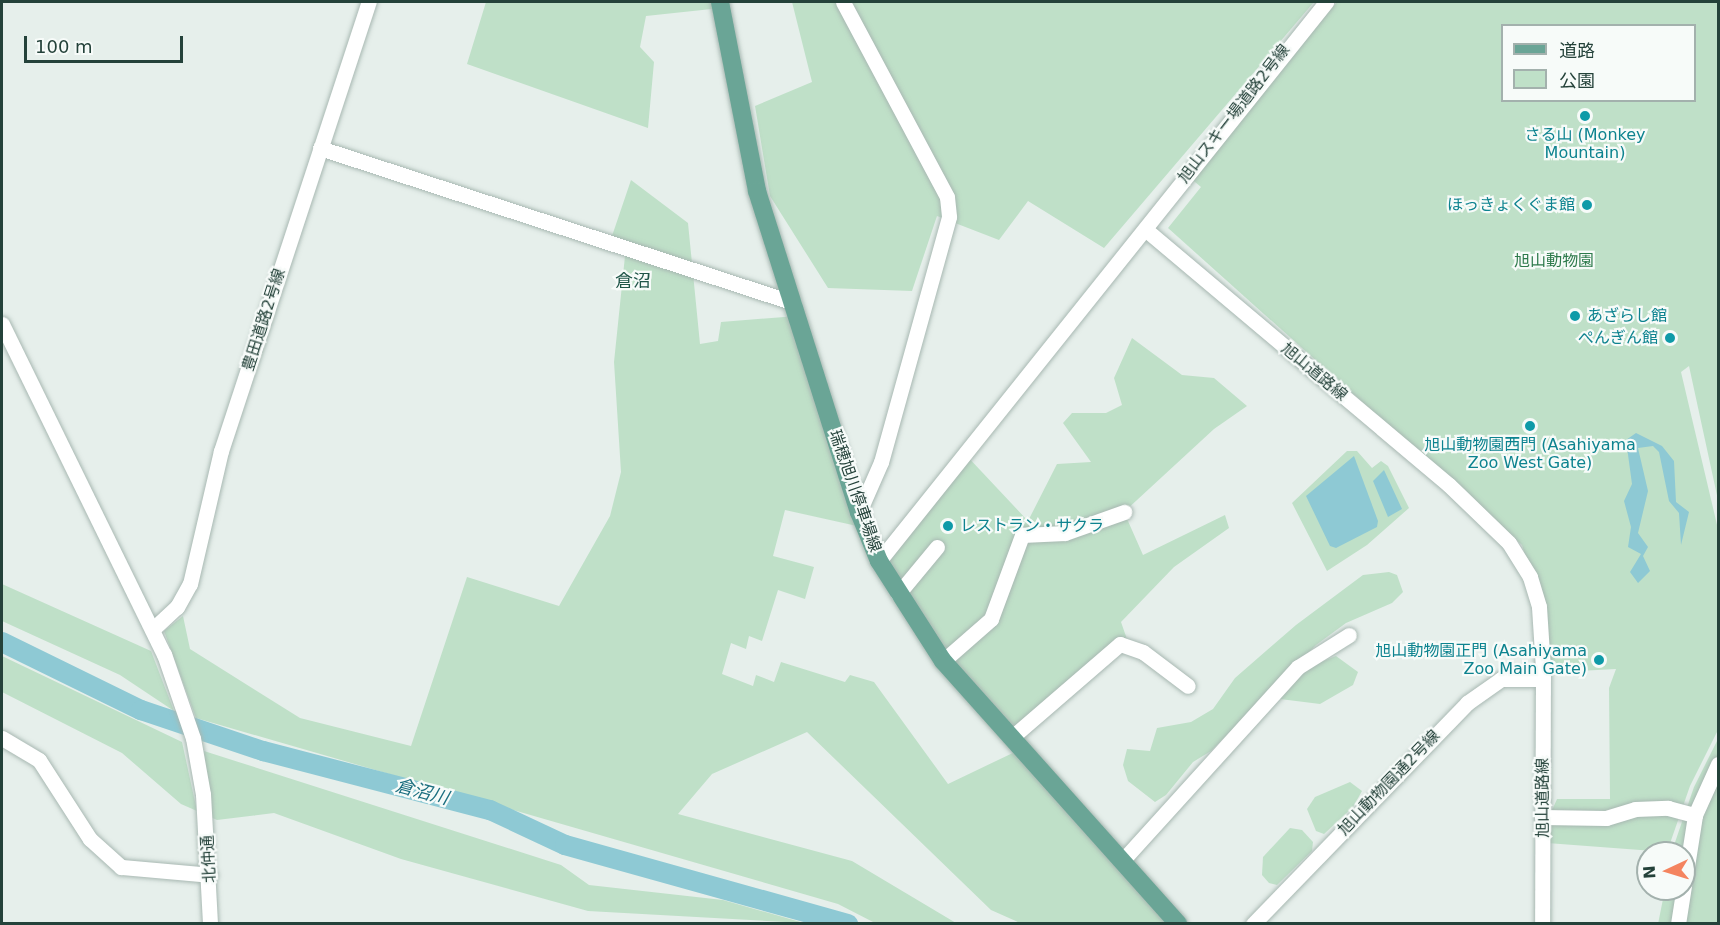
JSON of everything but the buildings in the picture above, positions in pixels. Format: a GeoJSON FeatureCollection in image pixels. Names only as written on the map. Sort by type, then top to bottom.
{"type":"FeatureCollection","features":[{"type":"Feature","properties":{"kind":"main road","name":"瑞穂旭川停車場線"},"geometry":{"type":"LineString","coordinates":[[720,2],[758,191],[859,512],[879,561],[943,661],[1178,924]]}},
{"type":"Feature","properties":{"kind":"street","name":"豊田道路2号線"},"geometry":{"type":"LineString","coordinates":[[153,629],[177,607],[190,584],[221,451],[369,2]]}},
{"type":"Feature","properties":{"kind":"street"},"geometry":{"type":"LineString","coordinates":[[843,2],[947,197],[949,217],[881,462],[859,512]]}},
{"type":"Feature","properties":{"kind":"street","name":"旭山スキー場道路2号線"},"geometry":{"type":"LineString","coordinates":[[1145,229],[1326,2]]}},
{"type":"Feature","properties":{"kind":"street"},"geometry":{"type":"LineString","coordinates":[[320,148],[793,303]]}},
{"type":"Feature","properties":{"kind":"street"},"geometry":{"type":"LineString","coordinates":[[879,561],[1145,229]]}},
{"type":"Feature","properties":{"kind":"street","name":"旭山道路線"},"geometry":{"type":"LineString","coordinates":[[1145,229],[1449,485],[1509,543],[1530,577],[1539,607],[1543,679],[1542,924]]}},
{"type":"Feature","properties":{"kind":"street","name":"北仲通"},"geometry":{"type":"LineString","coordinates":[[2,324],[153,629],[193,738],[203,794],[210,875],[210,924]]}},
{"type":"Feature","properties":{"kind":"street"},"geometry":{"type":"LineString","coordinates":[[943,661],[991,619],[1022,535],[1065,533],[1124,512]]}},
{"type":"Feature","properties":{"kind":"street"},"geometry":{"type":"LineString","coordinates":[[898,594],[937,547]]}},
{"type":"Feature","properties":{"kind":"street"},"geometry":{"type":"LineString","coordinates":[[1122,861],[1298,667],[1349,635]]}},
{"type":"Feature","properties":{"kind":"street"},"geometry":{"type":"LineString","coordinates":[[1011,738],[1120,644],[1143,652],[1188,686]]}},
{"type":"Feature","properties":{"kind":"street","name":"旭山動物園通2号線"},"geometry":{"type":"LineString","coordinates":[[1253,924],[1467,703],[1501,680],[1543,679]]}},
{"type":"Feature","properties":{"kind":"street"},"geometry":{"type":"LineString","coordinates":[[2,738],[39,760],[90,839],[120,867],[210,875]]}},
{"type":"Feature","properties":{"kind":"street"},"geometry":{"type":"LineString","coordinates":[[1678,924],[1695,815],[1719,764]]}},
{"type":"Feature","properties":{"kind":"street"},"geometry":{"type":"LineString","coordinates":[[1542,817],[1606,818],[1635,809],[1668,808],[1695,815]]}},
{"type":"Feature","properties":{"kind":"green space"},"geometry":{"type":"Polygon","coordinates":[[[486,2],[720,2],[721,8],[646,16],[640,47],[654,62],[648,128],[467,64],[486,2]]]}},
{"type":"Feature","properties":{"kind":"green space"},"geometry":{"type":"Polygon","coordinates":[[[792,2],[1314,2],[1104,248],[1028,201],[999,240],[937,216],[912,291],[828,288],[770,196],[755,106],[812,82],[792,2]]]}},
{"type":"Feature","properties":{"kind":"green space","name":"旭山動物園"},"geometry":{"type":"Polygon","coordinates":[[[1337,2],[1718,2],[1718,500],[1689,366],[1681,372],[1718,529],[1718,730],[1690,786],[1671,841],[1636,841],[1636,850],[1547,843],[1546,824],[1557,799],[1610,799],[1609,688],[1616,669],[1560,672],[1557,664],[1550,663],[1548,631],[1522,545],[1168,228],[1201,187],[1189,177],[1337,2]]]}},
{"type":"Feature","properties":{"kind":"green space"},"geometry":{"type":"Polygon","coordinates":[[[631,180],[688,223],[700,344],[718,341],[721,322],[797,316],[866,528],[785,510],[773,556],[814,567],[805,599],[778,590],[762,641],[749,636],[746,649],[731,643],[722,674],[753,686],[756,675],[774,682],[781,662],[845,682],[850,675],[874,682],[948,784],[1021,749],[1178,923],[1020,923],[991,910],[807,732],[712,774],[678,814],[852,861],[956,923],[875,923],[838,904],[196,718],[164,631],[183,616],[190,649],[300,718],[411,746],[467,577],[559,606],[610,516],[621,472],[614,362],[625,256],[612,236],[631,180]]]}},
{"type":"Feature","properties":{"kind":"green space"},"geometry":{"type":"Polygon","coordinates":[[[1132,338],[1182,375],[1214,378],[1247,406],[1214,429],[1124,512],[1143,555],[1225,515],[1229,528],[1174,567],[1121,622],[1129,645],[1011,738],[879,561],[966,455],[1028,521],[1057,464],[1091,462],[1063,423],[1072,413],[1106,413],[1122,405],[1114,378],[1132,338]]]}},
{"type":"Feature","properties":{"kind":"green space"},"geometry":{"type":"Polygon","coordinates":[[[1347,451],[1357,451],[1372,468],[1381,461],[1388,466],[1409,508],[1367,545],[1327,571],[1292,503],[1347,451]]]}},
{"type":"Feature","properties":{"kind":"green space"},"geometry":{"type":"Polygon","coordinates":[[[1389,572],[1397,575],[1403,592],[1392,603],[1346,623],[1316,645],[1211,751],[1193,762],[1166,795],[1155,802],[1128,781],[1123,765],[1127,749],[1150,751],[1157,728],[1191,722],[1213,709],[1235,678],[1296,625],[1363,575],[1389,572]]]}},
{"type":"Feature","properties":{"kind":"green space"},"geometry":{"type":"Polygon","coordinates":[[[2,584],[151,651],[174,711],[120,675],[2,621],[2,584]]]}},
{"type":"Feature","properties":{"kind":"green space"},"geometry":{"type":"Polygon","coordinates":[[[2,656],[182,742],[197,811],[181,804],[122,753],[2,692],[2,656]]]}},
{"type":"Feature","properties":{"kind":"green space"},"geometry":{"type":"Polygon","coordinates":[[[1336,656],[1358,672],[1353,685],[1320,704],[1280,699],[1278,693],[1303,669],[1336,656]]]}},
{"type":"Feature","properties":{"kind":"green space"},"geometry":{"type":"Polygon","coordinates":[[[1718,739],[1718,923],[1658,924],[1663,901],[1696,901],[1696,841],[1675,841],[1694,787],[1718,739]]]}},
{"type":"Feature","properties":{"kind":"green space"},"geometry":{"type":"Polygon","coordinates":[[[204,751],[561,865],[589,885],[723,900],[804,923],[588,911],[401,859],[274,813],[217,820],[210,817],[204,751]]]}},
{"type":"Feature","properties":{"kind":"green space"},"geometry":{"type":"Polygon","coordinates":[[[1350,782],[1362,791],[1353,807],[1324,834],[1316,831],[1307,809],[1315,797],[1350,782]]]}},
{"type":"Feature","properties":{"kind":"green space"},"geometry":{"type":"Polygon","coordinates":[[[1290,828],[1302,830],[1313,842],[1312,851],[1277,885],[1269,883],[1262,875],[1263,857],[1290,828]]]}},
{"type":"Feature","properties":{"kind":"water"},"geometry":{"type":"Polygon","coordinates":[[[1636,433],[1662,446],[1674,461],[1676,502],[1689,512],[1681,545],[1679,513],[1669,501],[1659,452],[1653,446],[1638,448],[1648,491],[1638,533],[1648,547],[1643,556],[1650,571],[1638,583],[1630,572],[1641,554],[1628,547],[1631,527],[1624,501],[1632,484],[1626,440],[1636,433]]]}},
{"type":"Feature","properties":{"kind":"water"},"geometry":{"type":"Polygon","coordinates":[[[1354,456],[1378,521],[1377,527],[1336,548],[1330,546],[1306,496],[1354,456]]]}},
{"type":"Feature","properties":{"kind":"water"},"geometry":{"type":"Polygon","coordinates":[[[1384,470],[1402,509],[1388,517],[1373,481],[1384,470]]]}},
{"type":"Feature","properties":{"kind":"waterway","name":"倉沼川"},"geometry":{"type":"LineString","coordinates":[[2,642],[141,710],[263,751],[490,810],[565,845],[848,924]]}},
{"type":"Feature","properties":{"kind":"place","name":"さる山 (Monkey Mountain)"},"geometry":{"type":"Point","coordinates":[1585,116]}},
{"type":"Feature","properties":{"kind":"place","name":"ほっきょくぐま館"},"geometry":{"type":"Point","coordinates":[1587,205]}},
{"type":"Feature","properties":{"kind":"place","name":"あざらし館"},"geometry":{"type":"Point","coordinates":[1575,316]}},
{"type":"Feature","properties":{"kind":"place","name":"ぺんぎん館"},"geometry":{"type":"Point","coordinates":[1670,338]}},
{"type":"Feature","properties":{"kind":"place","name":"旭山動物園西門 (Asahiyama Zoo West Gate)"},"geometry":{"type":"Point","coordinates":[1530,426]}},
{"type":"Feature","properties":{"kind":"place","name":"レストラン・サクラ"},"geometry":{"type":"Point","coordinates":[948,526]}},
{"type":"Feature","properties":{"kind":"place","name":"旭山動物園正門 (Asahiyama Zoo Main Gate)"},"geometry":{"type":"Point","coordinates":[1599,660]}},
{"type":"Feature","properties":{"kind":"district","name":"倉沼"},"geometry":{"type":"Point","coordinates":[633,281]}}]}
